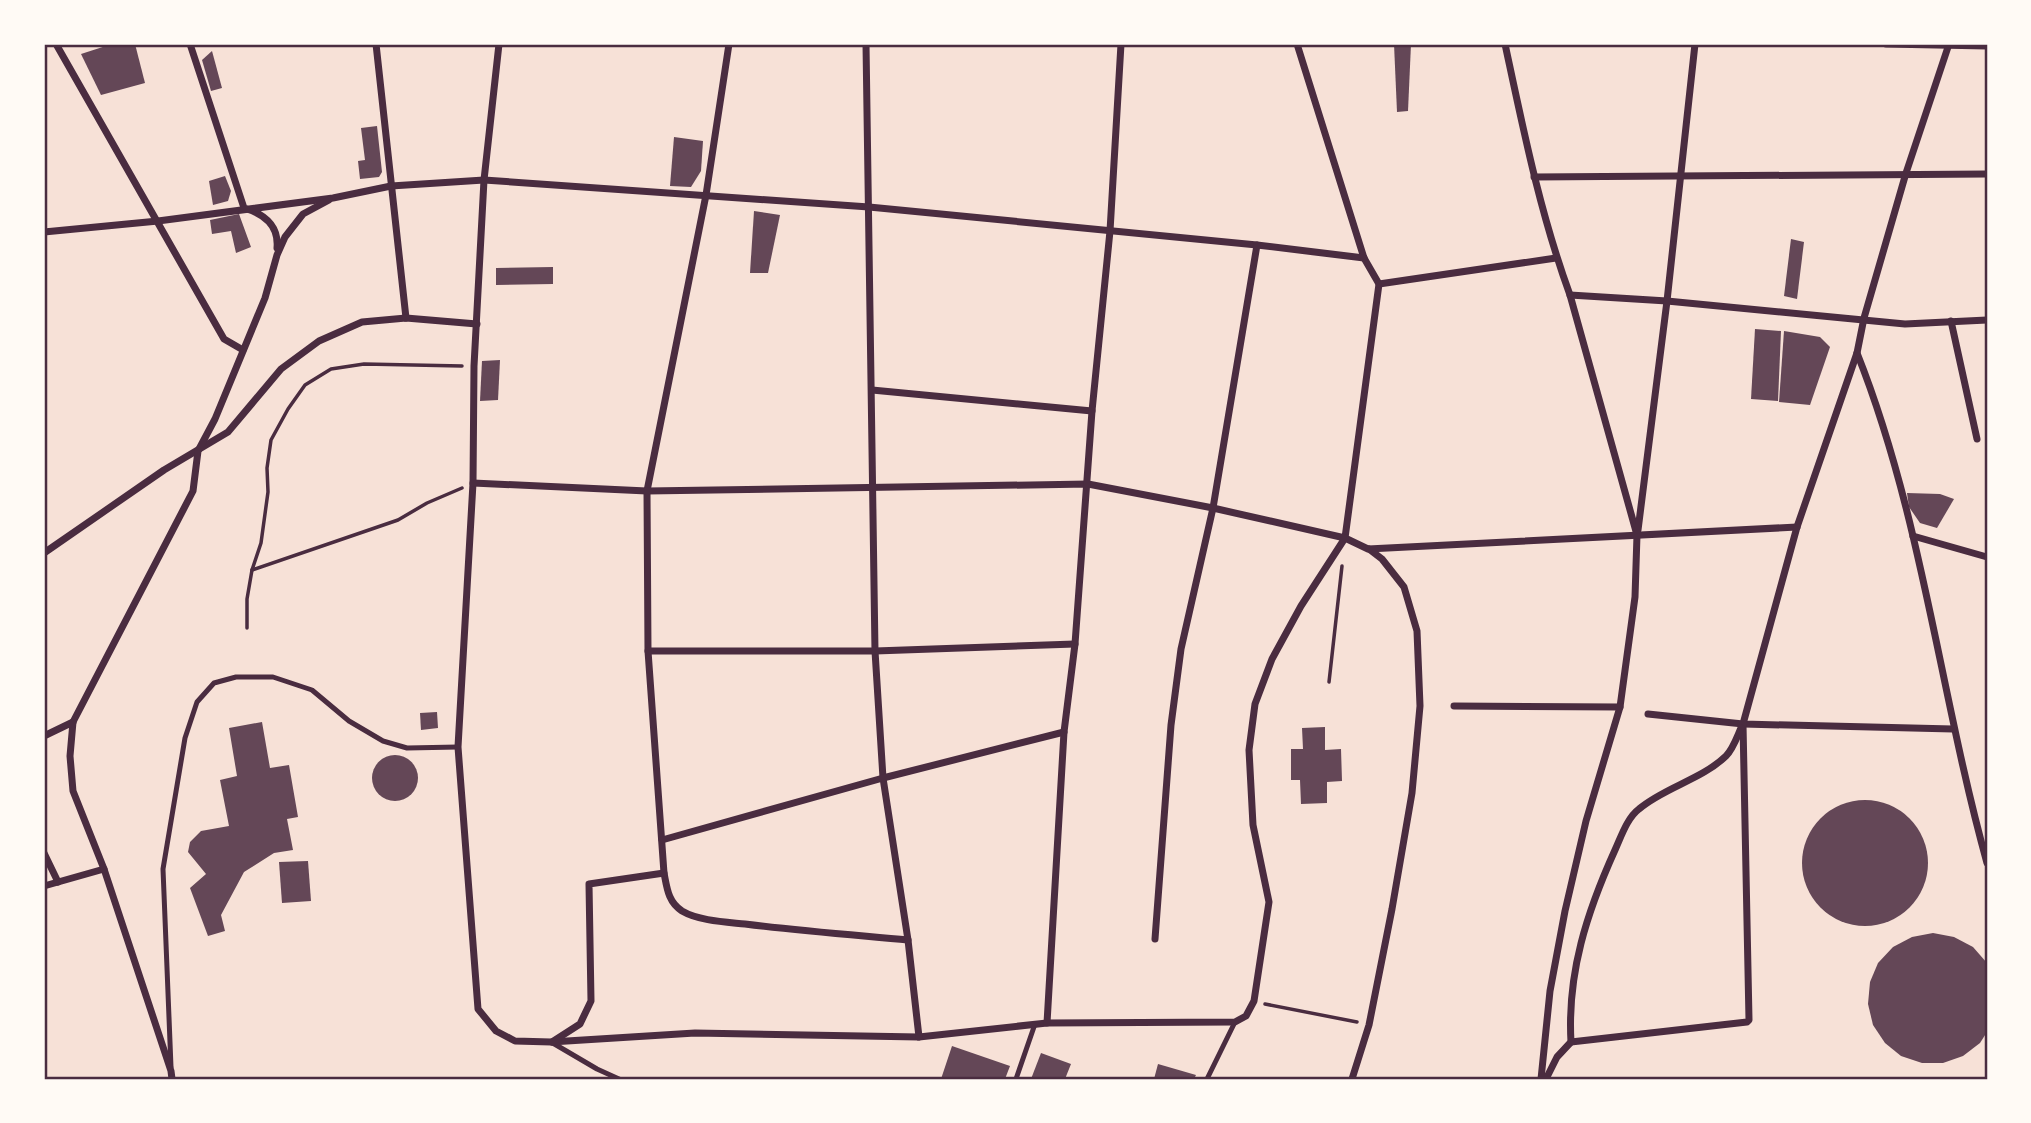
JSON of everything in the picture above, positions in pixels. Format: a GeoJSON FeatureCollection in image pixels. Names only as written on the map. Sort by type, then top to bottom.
{"type":"FeatureCollection","features":[{"type":"Feature","properties":{"kind":"street"},"geometry":{"type":"LineString","coordinates":[[56,44],[224,339],[243,350]]}},
{"type":"Feature","properties":{"kind":"street"},"geometry":{"type":"LineString","coordinates":[[190,44],[244,208]]}},
{"type":"Feature","properties":{"kind":"street"},"geometry":{"type":"LineString","coordinates":[[376,44],[406,318]]}},
{"type":"Feature","properties":{"kind":"street"},"geometry":{"type":"LineString","coordinates":[[499,44],[484,180],[474,366],[473,483],[458,747],[478,1009],[496,1031],[515,1041],[551,1042],[695,1033],[919,1037],[1047,1023],[1235,1022],[1246,1016],[1254,1001],[1269,902],[1253,825],[1249,750],[1255,704],[1272,659],[1301,606],[1345,538],[1379,284],[1364,258],[1297,44]]}},
{"type":"Feature","properties":{"kind":"street"},"geometry":{"type":"LineString","coordinates":[[729,44],[706,195],[647,491],[648,651],[664,873],[668,895],[674,905],[684,912],[723,921],[908,940]]}},
{"type":"Feature","properties":{"kind":"street"},"geometry":{"type":"LineString","coordinates":[[866,44],[875,651],[883,778],[908,940],[919,1037]]}},
{"type":"Feature","properties":{"kind":"street"},"geometry":{"type":"LineString","coordinates":[[1047,1023],[1064,732],[1076,644],[1092,411],[1110,231],[1121,44]]}},
{"type":"Feature","properties":{"kind":"street"},"geometry":{"type":"LineString","coordinates":[[1505,44],[1534,177],[1637,535]]}},
{"type":"Feature","properties":{"kind":"street"},"geometry":{"type":"LineString","coordinates":[[1543,1079],[1550,990],[1565,911],[1586,821],[1620,707],[1635,597],[1637,535],[1667,301],[1695,44]]}},
{"type":"Feature","properties":{"kind":"street"},"geometry":{"type":"LineString","coordinates":[[1886,44],[1987,46]]}},
{"type":"Feature","properties":{"kind":"street"},"geometry":{"type":"LineString","coordinates":[[1571,1042],[1569,1011],[1575,964],[1587,916],[1625,829],[1637,810],[1706,772],[1728,755],[1743,724],[1797,527],[1857,353],[1864,318],[1906,173],[1949,45]]}},
{"type":"Feature","properties":{"kind":"street"},"geometry":{"type":"LineString","coordinates":[[1534,177],[1987,174]]}},
{"type":"Feature","properties":{"kind":"street"},"geometry":{"type":"LineString","coordinates":[[44,232],[158,221],[333,198],[391,186],[484,180],[869,207],[1364,258]]}},
{"type":"Feature","properties":{"kind":"street"},"geometry":{"type":"LineString","coordinates":[[172,1075],[104,869],[73,791],[70,756],[73,722],[193,491],[198,451],[215,419],[265,298],[277,256],[294,223],[303,214],[333,198]]}},
{"type":"Feature","properties":{"kind":"street"},"geometry":{"type":"LineString","coordinates":[[244,208],[260,212],[272,223],[278,239],[277,256]]}},
{"type":"Feature","properties":{"kind":"street"},"geometry":{"type":"LineString","coordinates":[[1155,939],[1171,725],[1179,662],[1192,592],[1213,508],[1257,245]]}},
{"type":"Feature","properties":{"kind":"street"},"geometry":{"type":"LineString","coordinates":[[1379,284],[1556,258]]}},
{"type":"Feature","properties":{"kind":"street"},"geometry":{"type":"LineString","coordinates":[[1570,295],[1864,318],[1905,324],[1987,320]]}},
{"type":"Feature","properties":{"kind":"street"},"geometry":{"type":"LineString","coordinates":[[44,553],[164,470],[228,432],[281,369],[319,341],[362,322],[406,318],[477,324]]}},
{"type":"Feature","properties":{"kind":"street"},"geometry":{"type":"LineString","coordinates":[[1951,321],[1977,439]]}},
{"type":"Feature","properties":{"kind":"street"},"geometry":{"type":"LineString","coordinates":[[1857,353],[1877,404],[1913,536],[1953,729],[1987,863]]}},
{"type":"Feature","properties":{"kind":"street"},"geometry":{"type":"LineString","coordinates":[[872,390],[1092,411]]}},
{"type":"Feature","properties":{"kind":"street"},"geometry":{"type":"LineString","coordinates":[[473,483],[647,491],[1088,484],[1213,508],[1345,538],[1368,549],[1382,559],[1404,587],[1417,631],[1420,706],[1412,793],[1369,1025],[1352,1079]]}},
{"type":"Feature","properties":{"kind":"street"},"geometry":{"type":"LineString","coordinates":[[1368,549],[1797,527]]}},
{"type":"Feature","properties":{"kind":"street"},"geometry":{"type":"LineString","coordinates":[[1913,536],[1987,557]]}},
{"type":"Feature","properties":{"kind":"street"},"geometry":{"type":"LineString","coordinates":[[648,651],[875,651],[1076,644]]}},
{"type":"Feature","properties":{"kind":"street"},"geometry":{"type":"LineString","coordinates":[[1454,706],[1620,707]]}},
{"type":"Feature","properties":{"kind":"street"},"geometry":{"type":"LineString","coordinates":[[1648,714],[1743,724],[1953,729]]}},
{"type":"Feature","properties":{"kind":"street"},"geometry":{"type":"LineString","coordinates":[[44,736],[73,722]]}},
{"type":"Feature","properties":{"kind":"street"},"geometry":{"type":"LineString","coordinates":[[1543,1079],[1571,1042],[1747,1022],[1750,1017],[1743,724]]}},
{"type":"Feature","properties":{"kind":"street"},"geometry":{"type":"LineString","coordinates":[[662,839],[883,778],[1064,732]]}},
{"type":"Feature","properties":{"kind":"street"},"geometry":{"type":"LineString","coordinates":[[44,853],[58,882]]}},
{"type":"Feature","properties":{"kind":"street"},"geometry":{"type":"LineString","coordinates":[[44,886],[104,869]]}},
{"type":"Feature","properties":{"kind":"street"},"geometry":{"type":"LineString","coordinates":[[551,1042],[580,1024],[591,1001],[589,884],[664,873]]}},
{"type":"Feature","properties":{"kind":"lane"},"geometry":{"type":"LineString","coordinates":[[172,1075],[163,869],[185,738],[197,702],[214,683],[236,677],[273,677],[312,690],[349,721],[383,741],[407,748],[458,747]]}},
{"type":"Feature","properties":{"kind":"lane"},"geometry":{"type":"LineString","coordinates":[[1207,1079],[1235,1022]]}},
{"type":"Feature","properties":{"kind":"lane"},"geometry":{"type":"LineString","coordinates":[[1016,1079],[1035,1024]]}},
{"type":"Feature","properties":{"kind":"lane"},"geometry":{"type":"LineString","coordinates":[[551,1042],[619,1079]]}},
{"type":"Feature","properties":{"kind":"path"},"geometry":{"type":"LineString","coordinates":[[247,628],[247,599],[252,570],[261,543],[271,440],[305,385],[331,369],[364,364],[474,366]]}},
{"type":"Feature","properties":{"kind":"path"},"geometry":{"type":"LineString","coordinates":[[252,570],[398,520],[427,503],[473,483]]}},
{"type":"Feature","properties":{"kind":"path"},"geometry":{"type":"LineString","coordinates":[[1329,682],[1342,565]]}},
{"type":"Feature","properties":{"kind":"path"},"geometry":{"type":"LineString","coordinates":[[1254,1001],[1369,1025]]}},
{"type":"Feature","properties":{"kind":"building"},"geometry":{"type":"Polygon","coordinates":[[[112,44],[135,44],[145,83],[101,95],[81,54],[112,44]]]}},
{"type":"Feature","properties":{"kind":"building"},"geometry":{"type":"Polygon","coordinates":[[[1394,44],[1411,44],[1408,111],[1397,112],[1394,44]]]}},
{"type":"Feature","properties":{"kind":"building"},"geometry":{"type":"Polygon","coordinates":[[[212,51],[222,88],[211,91],[202,60],[212,51]]]}},
{"type":"Feature","properties":{"kind":"building"},"geometry":{"type":"Polygon","coordinates":[[[377,126],[382,172],[379,177],[360,179],[358,161],[365,160],[361,128],[377,126]]]}},
{"type":"Feature","properties":{"kind":"building"},"geometry":{"type":"Polygon","coordinates":[[[674,137],[703,141],[701,171],[691,187],[670,186],[674,137]]]}},
{"type":"Feature","properties":{"kind":"building"},"geometry":{"type":"Polygon","coordinates":[[[225,176],[231,191],[228,201],[213,205],[209,181],[225,176]]]}},
{"type":"Feature","properties":{"kind":"building"},"geometry":{"type":"Polygon","coordinates":[[[754,211],[780,215],[768,273],[750,273],[754,211]]]}},
{"type":"Feature","properties":{"kind":"building"},"geometry":{"type":"Polygon","coordinates":[[[239,214],[251,247],[236,253],[231,231],[212,234],[210,220],[239,214]]]}},
{"type":"Feature","properties":{"kind":"building"},"geometry":{"type":"Polygon","coordinates":[[[1791,239],[1804,242],[1797,299],[1784,296],[1791,239]]]}},
{"type":"Feature","properties":{"kind":"building"},"geometry":{"type":"Polygon","coordinates":[[[553,267],[553,284],[496,285],[496,268],[553,267]]]}},
{"type":"Feature","properties":{"kind":"building"},"geometry":{"type":"Polygon","coordinates":[[[1755,329],[1781,331],[1778,401],[1751,399],[1755,329]]]}},
{"type":"Feature","properties":{"kind":"building"},"geometry":{"type":"Polygon","coordinates":[[[1784,331],[1820,337],[1830,347],[1810,405],[1779,402],[1784,331]]]}},
{"type":"Feature","properties":{"kind":"building"},"geometry":{"type":"Polygon","coordinates":[[[500,360],[498,400],[480,401],[482,361],[500,360]]]}},
{"type":"Feature","properties":{"kind":"building"},"geometry":{"type":"Polygon","coordinates":[[[1907,493],[1940,494],[1954,499],[1937,528],[1920,523],[1909,507],[1907,493]]]}},
{"type":"Feature","properties":{"kind":"building"},"geometry":{"type":"Polygon","coordinates":[[[437,712],[438,728],[421,730],[420,713],[437,712]]]}},
{"type":"Feature","properties":{"kind":"building"},"geometry":{"type":"Polygon","coordinates":[[[262,722],[270,768],[289,765],[298,817],[287,819],[293,850],[274,853],[244,872],[221,915],[225,931],[208,936],[190,888],[206,874],[188,852],[190,842],[201,831],[229,826],[220,780],[237,776],[229,728],[262,722]]]}},
{"type":"Feature","properties":{"kind":"building"},"geometry":{"type":"Polygon","coordinates":[[[1325,727],[1325,750],[1341,749],[1342,781],[1327,782],[1327,803],[1301,804],[1300,780],[1291,780],[1291,749],[1303,749],[1302,728],[1325,727]]]}},
{"type":"Feature","properties":{"kind":"building"},"geometry":{"type":"Polygon","coordinates":[[[395,755],[412,761],[418,778],[412,795],[395,801],[378,795],[372,778],[378,761],[395,755]]]}},
{"type":"Feature","properties":{"kind":"building"},"geometry":{"type":"Polygon","coordinates":[[[1865,800],[1889,805],[1909,819],[1923,839],[1928,863],[1923,887],[1909,907],[1889,921],[1865,926],[1841,921],[1821,907],[1807,887],[1802,863],[1807,839],[1821,819],[1841,805],[1865,800]]]}},
{"type":"Feature","properties":{"kind":"building"},"geometry":{"type":"Polygon","coordinates":[[[308,861],[311,901],[282,903],[279,862],[308,861]]]}},
{"type":"Feature","properties":{"kind":"building"},"geometry":{"type":"Polygon","coordinates":[[[1933,933],[1954,937],[1973,947],[1987,963],[1987,1032],[1980,1043],[1963,1056],[1943,1063],[1922,1063],[1901,1056],[1885,1043],[1873,1025],[1868,1004],[1870,982],[1878,963],[1893,947],[1912,937],[1933,933]]]}},
{"type":"Feature","properties":{"kind":"building"},"geometry":{"type":"Polygon","coordinates":[[[952,1046],[1010,1066],[1005,1079],[941,1079],[952,1046]]]}},
{"type":"Feature","properties":{"kind":"building"},"geometry":{"type":"Polygon","coordinates":[[[1041,1053],[1071,1064],[1065,1079],[1031,1079],[1041,1053]]]}},
{"type":"Feature","properties":{"kind":"building"},"geometry":{"type":"Polygon","coordinates":[[[1158,1064],[1196,1075],[1194,1079],[1154,1079],[1158,1064]]]}}]}
